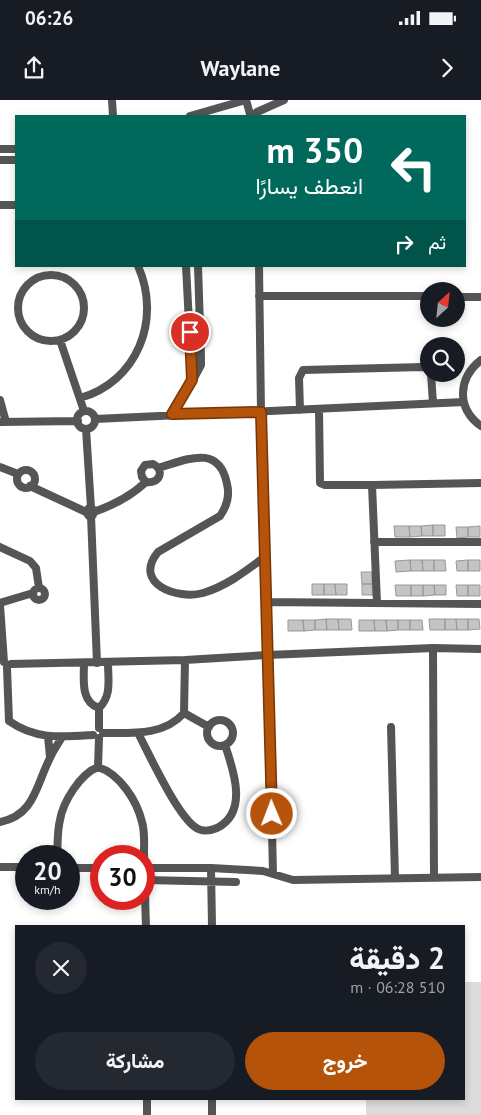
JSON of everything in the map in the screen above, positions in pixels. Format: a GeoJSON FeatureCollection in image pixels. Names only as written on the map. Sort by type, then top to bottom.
{"type":"FeatureCollection","features":[{"type":"Feature","properties":{"kind":"street"},"geometry":{"type":"LineString","coordinates":[[112,100],[113,115]]}},
{"type":"Feature","properties":{"kind":"street"},"geometry":{"type":"LineString","coordinates":[[194,115],[246,100],[255,114],[284,100]]}},
{"type":"Feature","properties":{"kind":"street"},"geometry":{"type":"LineString","coordinates":[[0,148],[15,148]]}},
{"type":"Feature","properties":{"kind":"street"},"geometry":{"type":"LineString","coordinates":[[0,160],[15,160]]}},
{"type":"Feature","properties":{"kind":"street"},"geometry":{"type":"LineString","coordinates":[[0,205],[15,205]]}},
{"type":"Feature","properties":{"kind":"street"},"geometry":{"type":"LineString","coordinates":[[48,267],[48,275]]}},
{"type":"Feature","properties":{"kind":"street"},"geometry":{"type":"LineString","coordinates":[[80,398],[98,392],[114,380],[130,363],[141,344],[148,316],[146,288],[138,267]]}},
{"type":"Feature","properties":{"kind":"street"},"geometry":{"type":"LineString","coordinates":[[186,267],[192,380]]}},
{"type":"Feature","properties":{"kind":"street"},"geometry":{"type":"LineString","coordinates":[[172,414],[201,365],[198,267]]}},
{"type":"Feature","properties":{"kind":"street"},"geometry":{"type":"LineString","coordinates":[[259,267],[261,412],[266,556],[265,602],[273,874]]}},
{"type":"Feature","properties":{"kind":"street"},"geometry":{"type":"LineString","coordinates":[[48,275],[62,277],[70,281],[80,291],[83,300],[84,314],[79,327],[69,337],[60,340],[47,342],[34,337],[24,329],[18,312],[19,299],[25,287],[35,279],[48,275]]}},
{"type":"Feature","properties":{"kind":"street"},"geometry":{"type":"LineString","coordinates":[[187,287],[199,286]]}},
{"type":"Feature","properties":{"kind":"street"},"geometry":{"type":"LineString","coordinates":[[259,296],[420,296]]}},
{"type":"Feature","properties":{"kind":"street"},"geometry":{"type":"LineString","coordinates":[[465,297],[481,297]]}},
{"type":"Feature","properties":{"kind":"street"},"geometry":{"type":"LineString","coordinates":[[188,300],[199,299]]}},
{"type":"Feature","properties":{"kind":"street"},"geometry":{"type":"LineString","coordinates":[[60,340],[84,412]]}},
{"type":"Feature","properties":{"kind":"street"},"geometry":{"type":"LineString","coordinates":[[481,360],[473,366],[466,377],[463,389],[464,402],[468,413],[481,426]]}},
{"type":"Feature","properties":{"kind":"street"},"geometry":{"type":"LineString","coordinates":[[300,410],[298,378],[303,370],[420,367]]}},
{"type":"Feature","properties":{"kind":"street"},"geometry":{"type":"LineString","coordinates":[[432,382],[433,403]]}},
{"type":"Feature","properties":{"kind":"street"},"geometry":{"type":"LineString","coordinates":[[0,400],[3,422],[78,421]]}},
{"type":"Feature","properties":{"kind":"street"},"geometry":{"type":"LineString","coordinates":[[95,419],[464,402]]}},
{"type":"Feature","properties":{"kind":"street"},"geometry":{"type":"LineString","coordinates":[[319,409],[320,484],[481,484]]}},
{"type":"Feature","properties":{"kind":"street"},"geometry":{"type":"LineString","coordinates":[[84,412],[91,412],[95,419],[93,426],[86,428],[79,425],[78,421],[80,414],[84,412]]}},
{"type":"Feature","properties":{"kind":"street"},"geometry":{"type":"LineString","coordinates":[[86,428],[96,663]]}},
{"type":"Feature","properties":{"kind":"street"},"geometry":{"type":"LineString","coordinates":[[158,468],[195,457],[212,459],[223,471],[229,494],[226,506],[220,516],[158,552],[152,560],[150,570],[150,576],[155,582],[182,594],[189,595],[204,592],[221,586],[244,573],[266,556]]}},
{"type":"Feature","properties":{"kind":"street"},"geometry":{"type":"LineString","coordinates":[[30,486],[35,479],[32,472],[24,470],[18,474],[17,480],[20,486],[26,488],[30,486],[91,512],[119,502],[146,482],[158,479],[160,474],[158,468],[151,464],[144,466],[141,471],[141,476],[146,482]]}},
{"type":"Feature","properties":{"kind":"street"},"geometry":{"type":"LineString","coordinates":[[0,467],[18,474]]}},
{"type":"Feature","properties":{"kind":"street"},"geometry":{"type":"LineString","coordinates":[[372,485],[377,602]]}},
{"type":"Feature","properties":{"kind":"street"},"geometry":{"type":"LineString","coordinates":[[374,542],[481,542]]}},
{"type":"Feature","properties":{"kind":"street"},"geometry":{"type":"LineString","coordinates":[[0,547],[30,561],[36,568],[36,590],[0,604],[9,721]]}},
{"type":"Feature","properties":{"kind":"street"},"geometry":{"type":"LineString","coordinates":[[265,602],[481,604]]}},
{"type":"Feature","properties":{"kind":"street"},"geometry":{"type":"LineString","coordinates":[[433,648],[434,877]]}},
{"type":"Feature","properties":{"kind":"street"},"geometry":{"type":"LineString","coordinates":[[5,664],[108,663],[268,654],[481,648]]}},
{"type":"Feature","properties":{"kind":"street"},"geometry":{"type":"LineString","coordinates":[[0,724],[9,721],[35,734],[62,738],[98,734],[138,733],[163,728],[174,722],[184,713],[185,660]]}},
{"type":"Feature","properties":{"kind":"street"},"geometry":{"type":"LineString","coordinates":[[84,663],[86,698],[91,704],[99,708]]}},
{"type":"Feature","properties":{"kind":"street"},"geometry":{"type":"LineString","coordinates":[[98,767],[99,708],[108,695],[108,663]]}},
{"type":"Feature","properties":{"kind":"street"},"geometry":{"type":"LineString","coordinates":[[184,713],[209,727]]}},
{"type":"Feature","properties":{"kind":"street"},"geometry":{"type":"LineString","coordinates":[[218,720],[225,721],[230,724],[233,736],[225,745],[216,745],[211,742],[208,736],[209,727],[218,720]]}},
{"type":"Feature","properties":{"kind":"street"},"geometry":{"type":"LineString","coordinates":[[392,727],[394,878]]}},
{"type":"Feature","properties":{"kind":"street"},"geometry":{"type":"LineString","coordinates":[[138,733],[179,807],[193,826],[201,830],[209,830],[220,826],[234,807],[236,778],[225,745]]}},
{"type":"Feature","properties":{"kind":"street"},"geometry":{"type":"LineString","coordinates":[[48,736],[50,756]]}},
{"type":"Feature","properties":{"kind":"street"},"geometry":{"type":"LineString","coordinates":[[0,822],[15,817],[28,806],[50,756],[62,738]]}},
{"type":"Feature","properties":{"kind":"street"},"geometry":{"type":"LineString","coordinates":[[57,845],[58,830],[62,814],[78,784],[88,773],[98,767]]}},
{"type":"Feature","properties":{"kind":"street"},"geometry":{"type":"LineString","coordinates":[[98,767],[110,773],[120,782],[130,796],[139,814],[143,830],[143,845]]}},
{"type":"Feature","properties":{"kind":"street"},"geometry":{"type":"LineString","coordinates":[[0,867],[15,867]]}},
{"type":"Feature","properties":{"kind":"street"},"geometry":{"type":"LineString","coordinates":[[155,868],[211,868],[263,871],[293,880],[481,877]]}},
{"type":"Feature","properties":{"kind":"street"},"geometry":{"type":"LineString","coordinates":[[211,868],[212,925]]}},
{"type":"Feature","properties":{"kind":"street"},"geometry":{"type":"LineString","coordinates":[[155,880],[236,882]]}},
{"type":"Feature","properties":{"kind":"street"},"geometry":{"type":"LineString","coordinates":[[146,910],[146,925]]}},
{"type":"Feature","properties":{"kind":"street"},"geometry":{"type":"LineString","coordinates":[[147,1100],[147,1115]]}},
{"type":"Feature","properties":{"kind":"street"},"geometry":{"type":"LineString","coordinates":[[212,1100],[212,1115]]}},
{"type":"Feature","properties":{"kind":"shaded area"},"geometry":{"type":"Polygon","coordinates":[[[465,982],[481,982],[481,1115],[366,1115],[366,1100],[465,1100],[465,982]]]}},
{"type":"Feature","properties":{"kind":"building"},"geometry":{"type":"Polygon","coordinates":[[[433,525],[445,525],[445,536],[433,536],[433,525]]]}},
{"type":"Feature","properties":{"kind":"building"},"geometry":{"type":"Polygon","coordinates":[[[433,525],[433,536],[422,536],[421,526],[433,525]]]}},
{"type":"Feature","properties":{"kind":"building"},"geometry":{"type":"Polygon","coordinates":[[[394,526],[409,526],[410,537],[395,537],[394,526]]]}},
{"type":"Feature","properties":{"kind":"building"},"geometry":{"type":"Polygon","coordinates":[[[409,526],[421,526],[422,536],[410,537],[409,526]]]}},
{"type":"Feature","properties":{"kind":"building"},"geometry":{"type":"Polygon","coordinates":[[[480,526],[480,537],[468,537],[468,527],[480,526]]]}},
{"type":"Feature","properties":{"kind":"building"},"geometry":{"type":"Polygon","coordinates":[[[456,527],[468,527],[468,537],[457,538],[456,527]]]}},
{"type":"Feature","properties":{"kind":"building"},"geometry":{"type":"Polygon","coordinates":[[[410,560],[422,560],[423,571],[411,571],[410,560]]]}},
{"type":"Feature","properties":{"kind":"building"},"geometry":{"type":"Polygon","coordinates":[[[410,560],[411,571],[396,572],[395,561],[410,560]]]}},
{"type":"Feature","properties":{"kind":"building"},"geometry":{"type":"Polygon","coordinates":[[[422,560],[434,560],[434,571],[423,571],[422,560]]]}},
{"type":"Feature","properties":{"kind":"building"},"geometry":{"type":"Polygon","coordinates":[[[434,560],[445,560],[446,571],[434,571],[434,560]]]}},
{"type":"Feature","properties":{"kind":"building"},"geometry":{"type":"Polygon","coordinates":[[[468,560],[468,571],[457,571],[456,561],[468,560]]]}},
{"type":"Feature","properties":{"kind":"building"},"geometry":{"type":"Polygon","coordinates":[[[468,560],[480,560],[480,571],[468,571],[468,560]]]}},
{"type":"Feature","properties":{"kind":"building"},"geometry":{"type":"Polygon","coordinates":[[[361,572],[372,572],[372,584],[362,584],[361,572]]]}},
{"type":"Feature","properties":{"kind":"building"},"geometry":{"type":"Polygon","coordinates":[[[312,584],[324,584],[324,595],[312,595],[312,584]]]}},
{"type":"Feature","properties":{"kind":"building"},"geometry":{"type":"Polygon","coordinates":[[[324,584],[335,584],[336,595],[324,595],[324,584]]]}},
{"type":"Feature","properties":{"kind":"building"},"geometry":{"type":"Polygon","coordinates":[[[335,584],[347,584],[347,595],[336,595],[335,584]]]}},
{"type":"Feature","properties":{"kind":"building"},"geometry":{"type":"Polygon","coordinates":[[[362,584],[372,584],[373,595],[362,595],[362,584]]]}},
{"type":"Feature","properties":{"kind":"building"},"geometry":{"type":"Polygon","coordinates":[[[395,585],[411,585],[411,596],[396,596],[395,585]]]}},
{"type":"Feature","properties":{"kind":"building"},"geometry":{"type":"Polygon","coordinates":[[[411,585],[423,585],[423,596],[411,596],[411,585]]]}},
{"type":"Feature","properties":{"kind":"building"},"geometry":{"type":"Polygon","coordinates":[[[423,585],[434,585],[435,595],[423,596],[423,585]]]}},
{"type":"Feature","properties":{"kind":"building"},"geometry":{"type":"Polygon","coordinates":[[[434,585],[446,585],[446,595],[435,595],[434,585]]]}},
{"type":"Feature","properties":{"kind":"building"},"geometry":{"type":"Polygon","coordinates":[[[456,585],[468,585],[468,596],[457,596],[456,585]]]}},
{"type":"Feature","properties":{"kind":"building"},"geometry":{"type":"Polygon","coordinates":[[[468,585],[480,585],[480,596],[468,596],[468,585]]]}},
{"type":"Feature","properties":{"kind":"building"},"geometry":{"type":"Polygon","coordinates":[[[326,619],[327,630],[315,630],[315,620],[326,619]]]}},
{"type":"Feature","properties":{"kind":"building"},"geometry":{"type":"Polygon","coordinates":[[[326,619],[338,619],[339,630],[327,630],[326,619]]]}},
{"type":"Feature","properties":{"kind":"building"},"geometry":{"type":"Polygon","coordinates":[[[338,619],[351,619],[352,630],[339,630],[338,619]]]}},
{"type":"Feature","properties":{"kind":"building"},"geometry":{"type":"Polygon","coordinates":[[[429,619],[445,619],[445,630],[430,630],[429,619]]]}},
{"type":"Feature","properties":{"kind":"building"},"geometry":{"type":"Polygon","coordinates":[[[445,619],[456,619],[457,630],[445,630],[445,619]]]}},
{"type":"Feature","properties":{"kind":"building"},"geometry":{"type":"Polygon","coordinates":[[[456,619],[468,619],[468,630],[457,630],[456,619]]]}},
{"type":"Feature","properties":{"kind":"building"},"geometry":{"type":"Polygon","coordinates":[[[468,619],[479,619],[480,629],[468,630],[468,619]]]}},
{"type":"Feature","properties":{"kind":"building"},"geometry":{"type":"Polygon","coordinates":[[[288,620],[303,620],[304,631],[288,631],[288,620]]]}},
{"type":"Feature","properties":{"kind":"building"},"geometry":{"type":"Polygon","coordinates":[[[303,620],[315,620],[315,630],[304,631],[303,620]]]}},
{"type":"Feature","properties":{"kind":"building"},"geometry":{"type":"Polygon","coordinates":[[[359,620],[374,620],[375,631],[359,631],[359,620]]]}},
{"type":"Feature","properties":{"kind":"building"},"geometry":{"type":"Polygon","coordinates":[[[374,620],[386,620],[387,631],[375,631],[374,620]]]}},
{"type":"Feature","properties":{"kind":"building"},"geometry":{"type":"Polygon","coordinates":[[[386,620],[398,620],[398,630],[387,631],[386,620]]]}},
{"type":"Feature","properties":{"kind":"building"},"geometry":{"type":"Polygon","coordinates":[[[398,620],[410,620],[410,630],[398,630],[398,620]]]}},
{"type":"Feature","properties":{"kind":"building"},"geometry":{"type":"Polygon","coordinates":[[[410,620],[422,620],[423,630],[410,630],[410,620]]]}},
{"type":"Feature","properties":{"kind":"route"},"geometry":{"type":"LineString","coordinates":[[190,332],[192,380],[172,414],[261,412],[272,814]]}}]}
